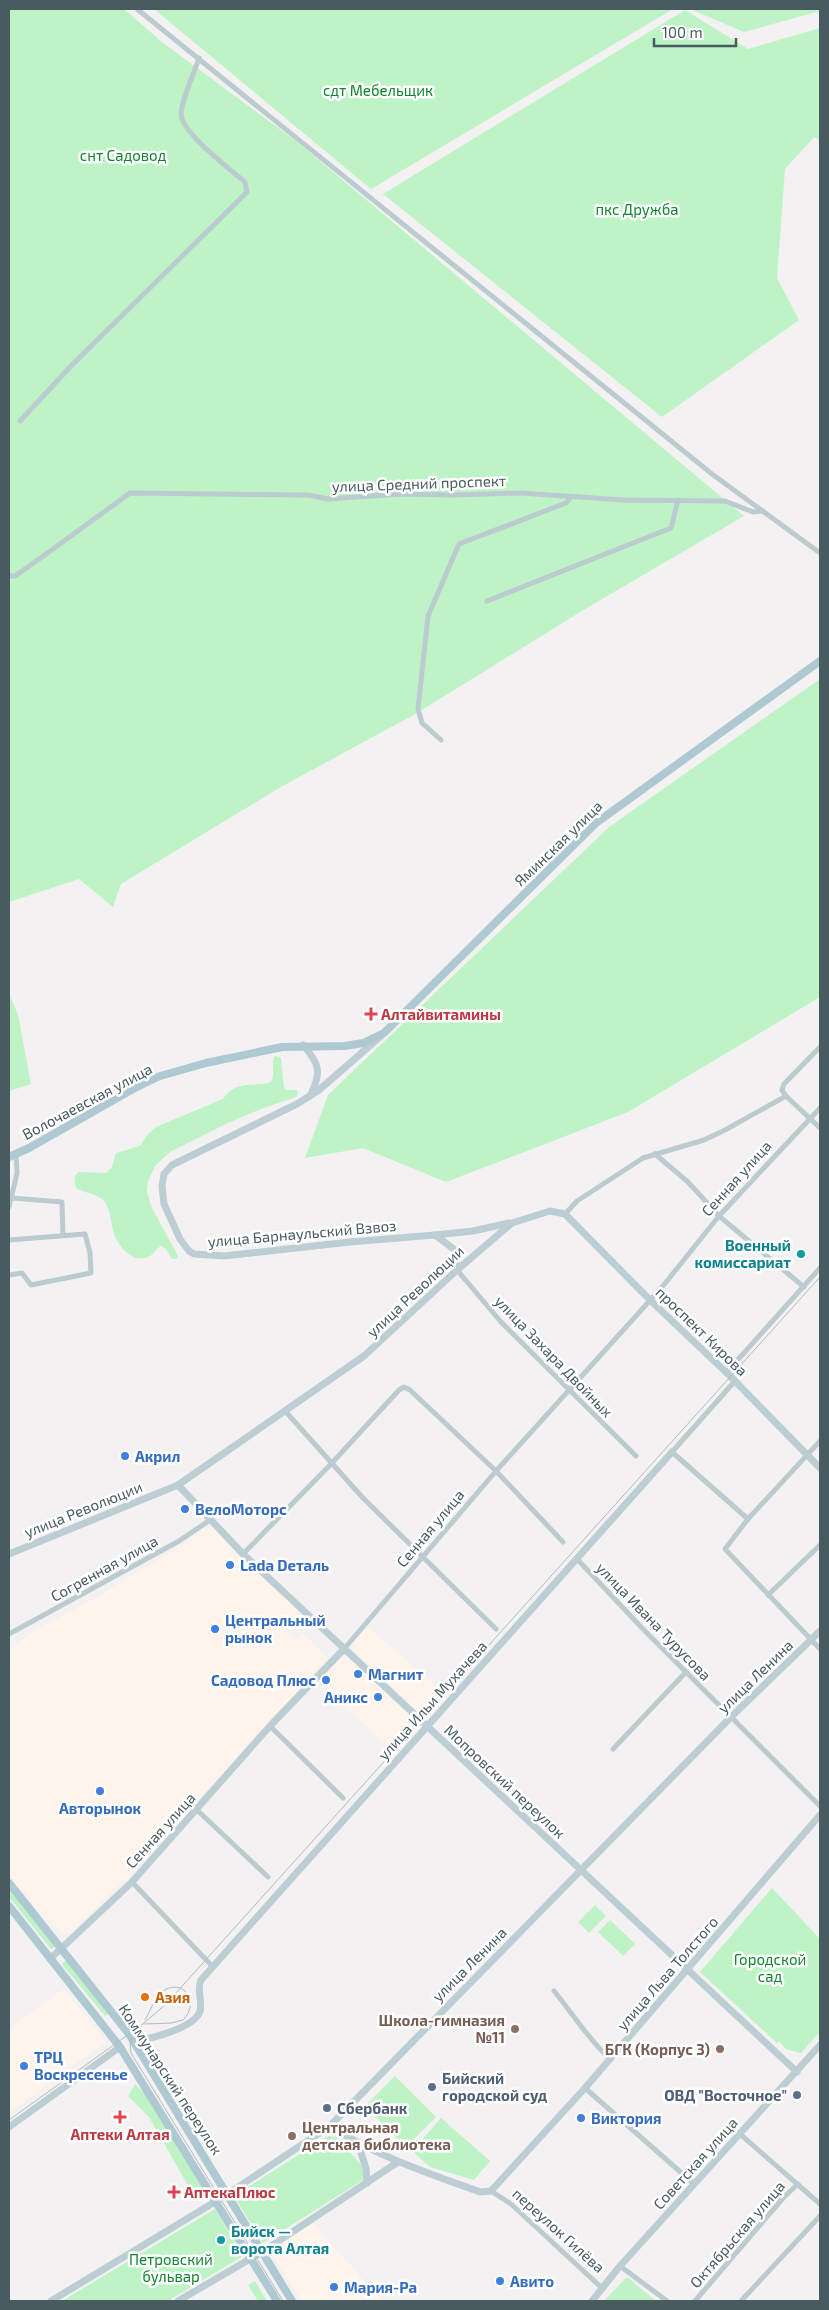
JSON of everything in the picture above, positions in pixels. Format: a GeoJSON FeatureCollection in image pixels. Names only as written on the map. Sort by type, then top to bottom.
{"type":"FeatureCollection","features":[{"type":"Feature","properties":{"kind":"main road","name":"Яминская улица"},"geometry":{"type":"LineString","coordinates":[[384,1034],[596,822],[820,661]]}},
{"type":"Feature","properties":{"kind":"main road","name":"Волочаевская улица"},"geometry":{"type":"LineString","coordinates":[[12,1155],[160,1076],[215,1061],[282,1047],[303,1045],[345,1046],[363,1043],[384,1034]]}},
{"type":"Feature","properties":{"kind":"main road","name":"Коммунарский переулок"},"geometry":{"type":"LineString","coordinates":[[9,1883],[134,2041],[292,2301]]}},
{"type":"Feature","properties":{"kind":"main road","name":"Коммунарский переулок"},"geometry":{"type":"LineString","coordinates":[[9,1906],[120,2047],[277,2301]]}},
{"type":"Feature","properties":{"kind":"street"},"geometry":{"type":"LineString","coordinates":[[137,9],[712,474],[820,553]]}},
{"type":"Feature","properties":{"kind":"street"},"geometry":{"type":"LineString","coordinates":[[20,421],[71,366],[248,189],[245,182],[194,137],[181,115],[199,58]]}},
{"type":"Feature","properties":{"kind":"street","name":"улица Средний проспект"},"geometry":{"type":"LineString","coordinates":[[9,576],[15,576],[130,493],[308,495],[328,499],[401,494],[521,493],[623,500],[725,501],[753,512],[764,511]]}},
{"type":"Feature","properties":{"kind":"street"},"geometry":{"type":"LineString","coordinates":[[441,740],[424,726],[419,717],[418,709],[428,616],[458,544],[566,503],[572,497]]}},
{"type":"Feature","properties":{"kind":"street"},"geometry":{"type":"LineString","coordinates":[[487,601],[672,528],[678,500]]}},
{"type":"Feature","properties":{"kind":"street","name":"улица Барнаульский Взвоз"},"geometry":{"type":"LineString","coordinates":[[384,1034],[310,1096],[275,1116],[180,1159],[167,1169],[162,1186],[164,1204],[180,1239],[188,1250],[203,1256],[224,1256],[473,1231],[512,1223]]}},
{"type":"Feature","properties":{"kind":"street"},"geometry":{"type":"LineString","coordinates":[[303,1045],[313,1056],[318,1073],[317,1082],[310,1096]]}},
{"type":"Feature","properties":{"kind":"street"},"geometry":{"type":"LineString","coordinates":[[820,1048],[784,1084],[782,1090],[820,1128]]}},
{"type":"Feature","properties":{"kind":"street"},"geometry":{"type":"LineString","coordinates":[[566,1214],[584,1196],[643,1158],[704,1140],[786,1096]]}},
{"type":"Feature","properties":{"kind":"street","name":"Сенная улица"},"geometry":{"type":"LineString","coordinates":[[51,1958],[132,1882],[270,1726],[344,1649],[496,1471],[650,1300],[719,1216],[820,1108]]}},
{"type":"Feature","properties":{"kind":"street"},"geometry":{"type":"LineString","coordinates":[[655,1154],[661,1157],[688,1182],[719,1216],[804,1287]]}},
{"type":"Feature","properties":{"kind":"street"},"geometry":{"type":"LineString","coordinates":[[9,1207],[17,1173],[12,1155]]}},
{"type":"Feature","properties":{"kind":"street"},"geometry":{"type":"LineString","coordinates":[[12,1198],[62,1202],[63,1234]]}},
{"type":"Feature","properties":{"kind":"street","name":"улица Революции"},"geometry":{"type":"LineString","coordinates":[[9,1554],[178,1485],[286,1412],[364,1356],[457,1270],[512,1223],[550,1211],[566,1214]]}},
{"type":"Feature","properties":{"kind":"street","name":"проспект Кирова"},"geometry":{"type":"LineString","coordinates":[[566,1214],[820,1468]]}},
{"type":"Feature","properties":{"kind":"street"},"geometry":{"type":"LineString","coordinates":[[9,1240],[63,1234],[86,1234],[92,1273],[31,1285],[22,1273],[9,1275]]}},
{"type":"Feature","properties":{"kind":"street"},"geometry":{"type":"LineString","coordinates":[[435,1235],[455,1250],[457,1270]]}},
{"type":"Feature","properties":{"kind":"street"},"geometry":{"type":"LineString","coordinates":[[726,1373],[820,1268]]}},
{"type":"Feature","properties":{"kind":"street","name":"улица Захара Двойных"},"geometry":{"type":"LineString","coordinates":[[457,1270],[501,1322],[636,1456]]}},
{"type":"Feature","properties":{"kind":"street"},"geometry":{"type":"LineString","coordinates":[[734,1381],[672,1452],[748,1519]]}},
{"type":"Feature","properties":{"kind":"street"},"geometry":{"type":"LineString","coordinates":[[243,1554],[331,1464],[399,1390],[404,1387],[410,1390],[496,1471],[563,1542]]}},
{"type":"Feature","properties":{"kind":"street"},"geometry":{"type":"LineString","coordinates":[[286,1412],[331,1464],[422,1558],[496,1629]]}},
{"type":"Feature","properties":{"kind":"street"},"geometry":{"type":"LineString","coordinates":[[820,1441],[748,1519],[726,1549],[820,1650]]}},
{"type":"Feature","properties":{"kind":"street","name":"улица Ильи Мухачева"},"geometry":{"type":"LineString","coordinates":[[134,2041],[180,2028],[196,2018],[200,2010],[199,1983],[213,1966],[672,1452]]}},
{"type":"Feature","properties":{"kind":"street","name":"Мопровский переулок"},"geometry":{"type":"LineString","coordinates":[[178,1485],[243,1554],[797,2072]]}},
{"type":"Feature","properties":{"kind":"street","name":"Согренная улица"},"geometry":{"type":"LineString","coordinates":[[9,1634],[179,1541],[210,1520]]}},
{"type":"Feature","properties":{"kind":"street"},"geometry":{"type":"LineString","coordinates":[[768,1595],[820,1545]]}},
{"type":"Feature","properties":{"kind":"street","name":"улица Ивана Турусова"},"geometry":{"type":"LineString","coordinates":[[576,1559],[820,1806]]}},
{"type":"Feature","properties":{"kind":"street","name":"улица Ленина"},"geometry":{"type":"LineString","coordinates":[[51,2301],[216,2202],[330,2126],[731,1717],[820,1631]]}},
{"type":"Feature","properties":{"kind":"street"},"geometry":{"type":"LineString","coordinates":[[613,1749],[686,1672]]}},
{"type":"Feature","properties":{"kind":"street"},"geometry":{"type":"LineString","coordinates":[[270,1726],[343,1798]]}},
{"type":"Feature","properties":{"kind":"street"},"geometry":{"type":"LineString","coordinates":[[197,1810],[268,1876]]}},
{"type":"Feature","properties":{"kind":"street","name":"улица Льва Толстого"},"geometry":{"type":"LineString","coordinates":[[491,2191],[585,2088],[820,1815]]}},
{"type":"Feature","properties":{"kind":"street"},"geometry":{"type":"LineString","coordinates":[[132,1882],[213,1966]]}},
{"type":"Feature","properties":{"kind":"street"},"geometry":{"type":"LineString","coordinates":[[554,1991],[576,2018],[592,2042],[610,2059]]}},
{"type":"Feature","properties":{"kind":"street","name":"Советская улица"},"geometry":{"type":"LineString","coordinates":[[592,2301],[620,2266],[820,2045]]}},
{"type":"Feature","properties":{"kind":"street"},"geometry":{"type":"LineString","coordinates":[[9,2127],[120,2047]]}},
{"type":"Feature","properties":{"kind":"street"},"geometry":{"type":"LineString","coordinates":[[585,2088],[694,2184]]}},
{"type":"Feature","properties":{"kind":"street","name":"переулок Гилёва"},"geometry":{"type":"LineString","coordinates":[[330,2126],[358,2144],[398,2162],[480,2192],[491,2191],[511,2204],[603,2289]]}},
{"type":"Feature","properties":{"kind":"street"},"geometry":{"type":"LineString","coordinates":[[740,2134],[820,2204]]}},
{"type":"Feature","properties":{"kind":"street"},"geometry":{"type":"LineString","coordinates":[[358,2144],[366,2168],[366,2183]]}},
{"type":"Feature","properties":{"kind":"street"},"geometry":{"type":"LineString","coordinates":[[178,2301],[251,2259],[398,2162]]}},
{"type":"Feature","properties":{"kind":"street","name":"Октябрьская улица"},"geometry":{"type":"LineString","coordinates":[[695,2301],[779,2203],[798,2184]]}},
{"type":"Feature","properties":{"kind":"street"},"geometry":{"type":"LineString","coordinates":[[741,2301],[820,2216]]}},
{"type":"Feature","properties":{"kind":"street"},"geometry":{"type":"LineString","coordinates":[[620,2266],[667,2301]]}},
{"type":"Feature","properties":{"kind":"shaded area","name":"Центральный рынок"},"geometry":{"type":"Polygon","coordinates":[[[207,1527],[212,1527],[299,1611],[289,1622],[285,1631],[295,1640],[302,1633],[327,1658],[130,1875],[70,1932],[62,1932],[49,1923],[9,1873],[9,1651],[32,1632],[96,1598],[184,1544],[207,1527]]]}},
{"type":"Feature","properties":{"kind":"shaded area"},"geometry":{"type":"Polygon","coordinates":[[[368,1627],[442,1691],[424,1711],[418,1711],[353,1649],[352,1644],[368,1627]]]}},
{"type":"Feature","properties":{"kind":"shaded area"},"geometry":{"type":"Polygon","coordinates":[[[342,1655],[346,1655],[411,1718],[412,1722],[389,1748],[318,1680],[342,1655]]]}},
{"type":"Feature","properties":{"kind":"shaded area"},"geometry":{"type":"Polygon","coordinates":[[[64,1989],[106,2042],[9,2113],[9,2033],[17,2022],[64,1989]]]}},
{"type":"Feature","properties":{"kind":"shaded area"},"geometry":{"type":"Polygon","coordinates":[[[313,2223],[382,2301],[302,2301],[271,2254],[272,2249],[313,2223]]]}},
{"type":"Feature","properties":{"kind":"green space","name":"снт Садовод"},"geometry":{"type":"Polygon","coordinates":[[[9,9],[124,9],[162,42],[296,141],[744,516],[585,609],[417,713],[279,788],[121,884],[113,907],[79,879],[9,902],[9,9]]]}},
{"type":"Feature","properties":{"kind":"green space","name":"сдт Мебельщик"},"geometry":{"type":"Polygon","coordinates":[[[154,9],[673,9],[371,189],[154,9]]]}},
{"type":"Feature","properties":{"kind":"green space"},"geometry":{"type":"Polygon","coordinates":[[[690,9],[820,9],[820,11],[744,32],[690,9]]]}},
{"type":"Feature","properties":{"kind":"green space","name":"пкс Дружба"},"geometry":{"type":"Polygon","coordinates":[[[685,10],[748,49],[820,28],[820,141],[814,137],[785,169],[777,278],[799,320],[662,417],[383,194],[685,10]]]}},
{"type":"Feature","properties":{"kind":"green space"},"geometry":{"type":"Polygon","coordinates":[[[820,679],[820,997],[628,1112],[446,1182],[363,1148],[305,1158],[328,1095],[609,827],[820,679]]]}},
{"type":"Feature","properties":{"kind":"green space"},"geometry":{"type":"Polygon","coordinates":[[[9,993],[18,1015],[31,1084],[9,1091],[9,993]]]}},
{"type":"Feature","properties":{"kind":"green space"},"geometry":{"type":"Polygon","coordinates":[[[275,1056],[281,1058],[284,1088],[286,1090],[297,1090],[298,1094],[296,1097],[228,1123],[170,1152],[155,1166],[148,1181],[147,1191],[151,1206],[178,1256],[176,1259],[172,1259],[166,1249],[161,1246],[151,1255],[144,1258],[133,1257],[128,1254],[116,1239],[104,1201],[99,1197],[76,1188],[74,1178],[78,1172],[106,1173],[112,1167],[116,1153],[140,1146],[148,1134],[156,1127],[223,1099],[228,1093],[240,1086],[271,1082],[275,1056]]]}},
{"type":"Feature","properties":{"kind":"green space"},"geometry":{"type":"Polygon","coordinates":[[[9,1888],[55,1946],[51,1949],[9,1897],[9,1888]]]}},
{"type":"Feature","properties":{"kind":"green space","name":"Городской сад"},"geometry":{"type":"Polygon","coordinates":[[[772,1888],[820,1939],[820,2032],[801,2053],[786,2049],[779,2041],[777,2043],[700,1972],[772,1888]]]}},
{"type":"Feature","properties":{"kind":"green space"},"geometry":{"type":"Polygon","coordinates":[[[595,1905],[606,1916],[589,1933],[578,1922],[595,1905]]]}},
{"type":"Feature","properties":{"kind":"green space"},"geometry":{"type":"Polygon","coordinates":[[[610,1920],[635,1944],[623,1956],[598,1932],[610,1920]]]}},
{"type":"Feature","properties":{"kind":"green space"},"geometry":{"type":"Polygon","coordinates":[[[66,1960],[109,2013],[105,2016],[62,1964],[66,1960]]]}},
{"type":"Feature","properties":{"kind":"green space"},"geometry":{"type":"Polygon","coordinates":[[[395,2076],[436,2117],[406,2147],[365,2106],[395,2076]]]}},
{"type":"Feature","properties":{"kind":"green space"},"geometry":{"type":"Polygon","coordinates":[[[135,2084],[146,2095],[204,2190],[194,2196],[149,2117],[128,2096],[135,2084]]]}},
{"type":"Feature","properties":{"kind":"green space"},"geometry":{"type":"Polygon","coordinates":[[[441,2118],[490,2161],[474,2180],[430,2167],[412,2151],[441,2118]]]}},
{"type":"Feature","properties":{"kind":"green space"},"geometry":{"type":"Polygon","coordinates":[[[328,2136],[337,2137],[363,2167],[365,2173],[363,2180],[263,2243],[234,2196],[328,2136]]]}},
{"type":"Feature","properties":{"kind":"green space","name":"Петровский бульвар"},"geometry":{"type":"Polygon","coordinates":[[[215,2209],[243,2256],[168,2301],[62,2301],[215,2209]]]}},
{"type":"Feature","properties":{"kind":"green space"},"geometry":{"type":"Polygon","coordinates":[[[627,2277],[656,2301],[604,2301],[627,2277]]]}},
{"type":"Feature","properties":{"kind":"green space"},"geometry":{"type":"Polygon","coordinates":[[[255,2281],[267,2301],[258,2301],[248,2285],[255,2281]]]}},
{"type":"Feature","properties":{"kind":"tram line"},"geometry":{"type":"LineString","coordinates":[[9,2120],[143,2024],[166,2004],[820,1277]]}},
{"type":"Feature","properties":{"kind":"tram line"},"geometry":{"type":"LineString","coordinates":[[145,2020],[158,1996],[167,1989],[173,1987],[181,1988],[188,1995],[190,2008],[183,2020],[171,2023],[145,2024]]}},
{"type":"Feature","properties":{"kind":"tram line"},"geometry":{"type":"LineString","coordinates":[[134,2031],[130,2041],[131,2053],[283,2301]]}},
{"type":"Feature","properties":{"kind":"place","name":"Алтайвитамины"},"geometry":{"type":"Point","coordinates":[371,1014]}},
{"type":"Feature","properties":{"kind":"place","name":"Военный комиссариат"},"geometry":{"type":"Point","coordinates":[801,1254]}},
{"type":"Feature","properties":{"kind":"place","name":"Акрил"},"geometry":{"type":"Point","coordinates":[125,1456]}},
{"type":"Feature","properties":{"kind":"place","name":"ВелоМоторс"},"geometry":{"type":"Point","coordinates":[185,1509]}},
{"type":"Feature","properties":{"kind":"place","name":"Lada Dеталь"},"geometry":{"type":"Point","coordinates":[230,1565]}},
{"type":"Feature","properties":{"kind":"place","name":"Центральный рынок"},"geometry":{"type":"Point","coordinates":[215,1629]}},
{"type":"Feature","properties":{"kind":"place","name":"Магнит"},"geometry":{"type":"Point","coordinates":[358,1674]}},
{"type":"Feature","properties":{"kind":"place","name":"Садовод Плюс"},"geometry":{"type":"Point","coordinates":[326,1680]}},
{"type":"Feature","properties":{"kind":"place","name":"Аникс"},"geometry":{"type":"Point","coordinates":[378,1697]}},
{"type":"Feature","properties":{"kind":"place","name":"Авторынок"},"geometry":{"type":"Point","coordinates":[100,1791]}},
{"type":"Feature","properties":{"kind":"place","name":"Азия"},"geometry":{"type":"Point","coordinates":[145,1997]}},
{"type":"Feature","properties":{"kind":"place","name":"Школа-гимназия №11"},"geometry":{"type":"Point","coordinates":[515,2029]}},
{"type":"Feature","properties":{"kind":"place","name":"БГК (Корпус 3)"},"geometry":{"type":"Point","coordinates":[720,2049]}},
{"type":"Feature","properties":{"kind":"place","name":"ТРЦ Воскресенье"},"geometry":{"type":"Point","coordinates":[24,2066]}},
{"type":"Feature","properties":{"kind":"place","name":"Бийский городской суд"},"geometry":{"type":"Point","coordinates":[432,2087]}},
{"type":"Feature","properties":{"kind":"place","name":"ОВД \"Восточное\""},"geometry":{"type":"Point","coordinates":[797,2095]}},
{"type":"Feature","properties":{"kind":"place","name":"Сбербанк"},"geometry":{"type":"Point","coordinates":[327,2108]}},
{"type":"Feature","properties":{"kind":"place","name":"Аптеки Алтая"},"geometry":{"type":"Point","coordinates":[120,2117]}},
{"type":"Feature","properties":{"kind":"place","name":"Виктория"},"geometry":{"type":"Point","coordinates":[581,2118]}},
{"type":"Feature","properties":{"kind":"place","name":"Центральная детская библиотека"},"geometry":{"type":"Point","coordinates":[292,2136]}},
{"type":"Feature","properties":{"kind":"place","name":"АптекаПлюс"},"geometry":{"type":"Point","coordinates":[174,2192]}},
{"type":"Feature","properties":{"kind":"place","name":"Бийск — ворота Алтая"},"geometry":{"type":"Point","coordinates":[221,2240]}},
{"type":"Feature","properties":{"kind":"place","name":"Авито"},"geometry":{"type":"Point","coordinates":[500,2281]}},
{"type":"Feature","properties":{"kind":"place","name":"Мария-Ра"},"geometry":{"type":"Point","coordinates":[334,2287]}}]}
